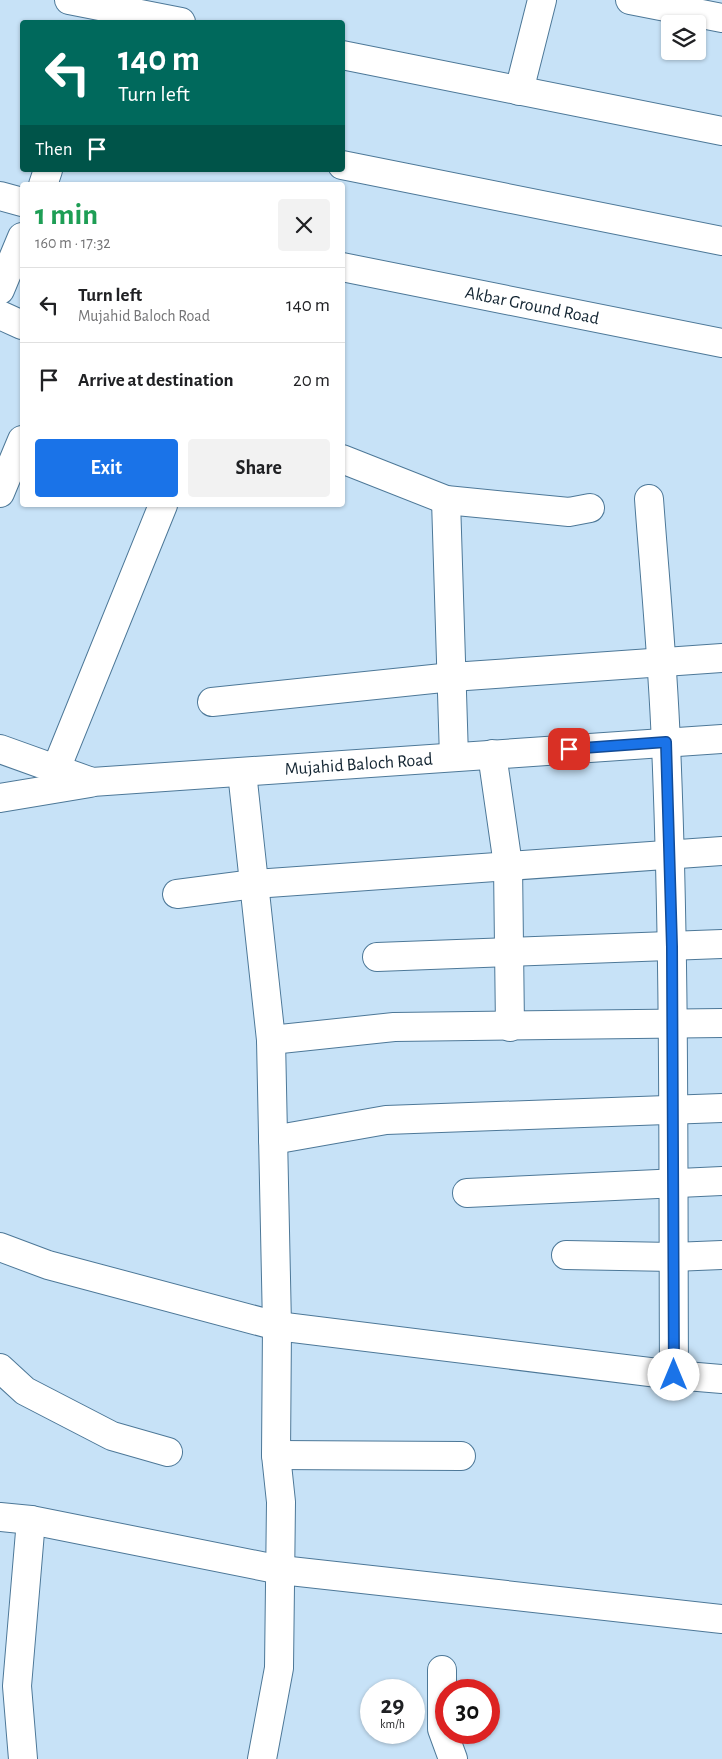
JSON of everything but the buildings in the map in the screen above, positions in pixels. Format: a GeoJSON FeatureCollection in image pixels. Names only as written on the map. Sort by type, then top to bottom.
{"type":"FeatureCollection","features":[{"type":"Feature","properties":{"kind":"street"},"geometry":{"type":"LineString","coordinates":[[69,0],[110,10],[169,20]]}},
{"type":"Feature","properties":{"kind":"street"},"geometry":{"type":"LineString","coordinates":[[519,90],[542,0]]}},
{"type":"Feature","properties":{"kind":"street"},"geometry":{"type":"LineString","coordinates":[[630,0],[722,18]]}},
{"type":"Feature","properties":{"kind":"street"},"geometry":{"type":"LineString","coordinates":[[345,56],[722,131]]}},
{"type":"Feature","properties":{"kind":"street"},"geometry":{"type":"LineString","coordinates":[[345,166],[722,241]]}},
{"type":"Feature","properties":{"kind":"street"},"geometry":{"type":"LineString","coordinates":[[0,196],[20,201]]}},
{"type":"Feature","properties":{"kind":"street"},"geometry":{"type":"LineString","coordinates":[[0,290],[20,242]]}},
{"type":"Feature","properties":{"kind":"street","name":"Akbar Ground Road"},"geometry":{"type":"LineString","coordinates":[[345,268],[722,343]]}},
{"type":"Feature","properties":{"kind":"street"},"geometry":{"type":"LineString","coordinates":[[0,315],[20,323]]}},
{"type":"Feature","properties":{"kind":"street"},"geometry":{"type":"LineString","coordinates":[[0,493],[20,445]]}},
{"type":"Feature","properties":{"kind":"street"},"geometry":{"type":"LineString","coordinates":[[345,460],[446,500],[569,512],[590,508]]}},
{"type":"Feature","properties":{"kind":"street"},"geometry":{"type":"LineString","coordinates":[[446,500],[454,758]]}},
{"type":"Feature","properties":{"kind":"street"},"geometry":{"type":"LineString","coordinates":[[649,500],[666,742],[670,854],[674,1375]]}},
{"type":"Feature","properties":{"kind":"street"},"geometry":{"type":"LineString","coordinates":[[56,769],[163,507]]}},
{"type":"Feature","properties":{"kind":"street"},"geometry":{"type":"LineString","coordinates":[[212,702],[452,677],[722,658]]}},
{"type":"Feature","properties":{"kind":"street","name":"Mujahid Baloch Road"},"geometry":{"type":"LineString","coordinates":[[0,749],[92,782],[722,738]]}},
{"type":"Feature","properties":{"kind":"street"},"geometry":{"type":"LineString","coordinates":[[492,754],[508,865],[510,1027]]}},
{"type":"Feature","properties":{"kind":"street"},"geometry":{"type":"LineString","coordinates":[[242,772],[271,1040],[274,1140],[277,1326],[276,1455],[281,1502],[281,1570],[279,1668],[262,1759]]}},
{"type":"Feature","properties":{"kind":"street"},"geometry":{"type":"LineString","coordinates":[[0,798],[92,782]]}},
{"type":"Feature","properties":{"kind":"street"},"geometry":{"type":"LineString","coordinates":[[177,894],[254,884],[722,851]]}},
{"type":"Feature","properties":{"kind":"street"},"geometry":{"type":"LineString","coordinates":[[377,957],[722,944]]}},
{"type":"Feature","properties":{"kind":"street"},"geometry":{"type":"LineString","coordinates":[[271,1040],[394,1027],[672,1026],[722,1023]]}},
{"type":"Feature","properties":{"kind":"street"},"geometry":{"type":"LineString","coordinates":[[274,1140],[386,1120],[722,1108]]}},
{"type":"Feature","properties":{"kind":"street"},"geometry":{"type":"LineString","coordinates":[[467,1193],[722,1181]]}},
{"type":"Feature","properties":{"kind":"street"},"geometry":{"type":"LineString","coordinates":[[0,1247],[48,1265],[277,1326],[674,1375],[722,1379]]}},
{"type":"Feature","properties":{"kind":"street"},"geometry":{"type":"LineString","coordinates":[[566,1255],[673,1257],[722,1255]]}},
{"type":"Feature","properties":{"kind":"street"},"geometry":{"type":"LineString","coordinates":[[0,1368],[25,1391],[112,1436],[168,1452]]}},
{"type":"Feature","properties":{"kind":"street"},"geometry":{"type":"LineString","coordinates":[[276,1455],[461,1456]]}},
{"type":"Feature","properties":{"kind":"street"},"geometry":{"type":"LineString","coordinates":[[0,1517],[32,1520],[281,1570],[722,1619]]}},
{"type":"Feature","properties":{"kind":"street"},"geometry":{"type":"LineString","coordinates":[[23,1759],[17,1686],[32,1520]]}},
{"type":"Feature","properties":{"kind":"street"},"geometry":{"type":"LineString","coordinates":[[442,1670],[442,1728],[453,1759]]}},
{"type":"Feature","properties":{"kind":"route"},"geometry":{"type":"LineString","coordinates":[[569,749],[666,742],[672,947],[674,1375]]}}]}
